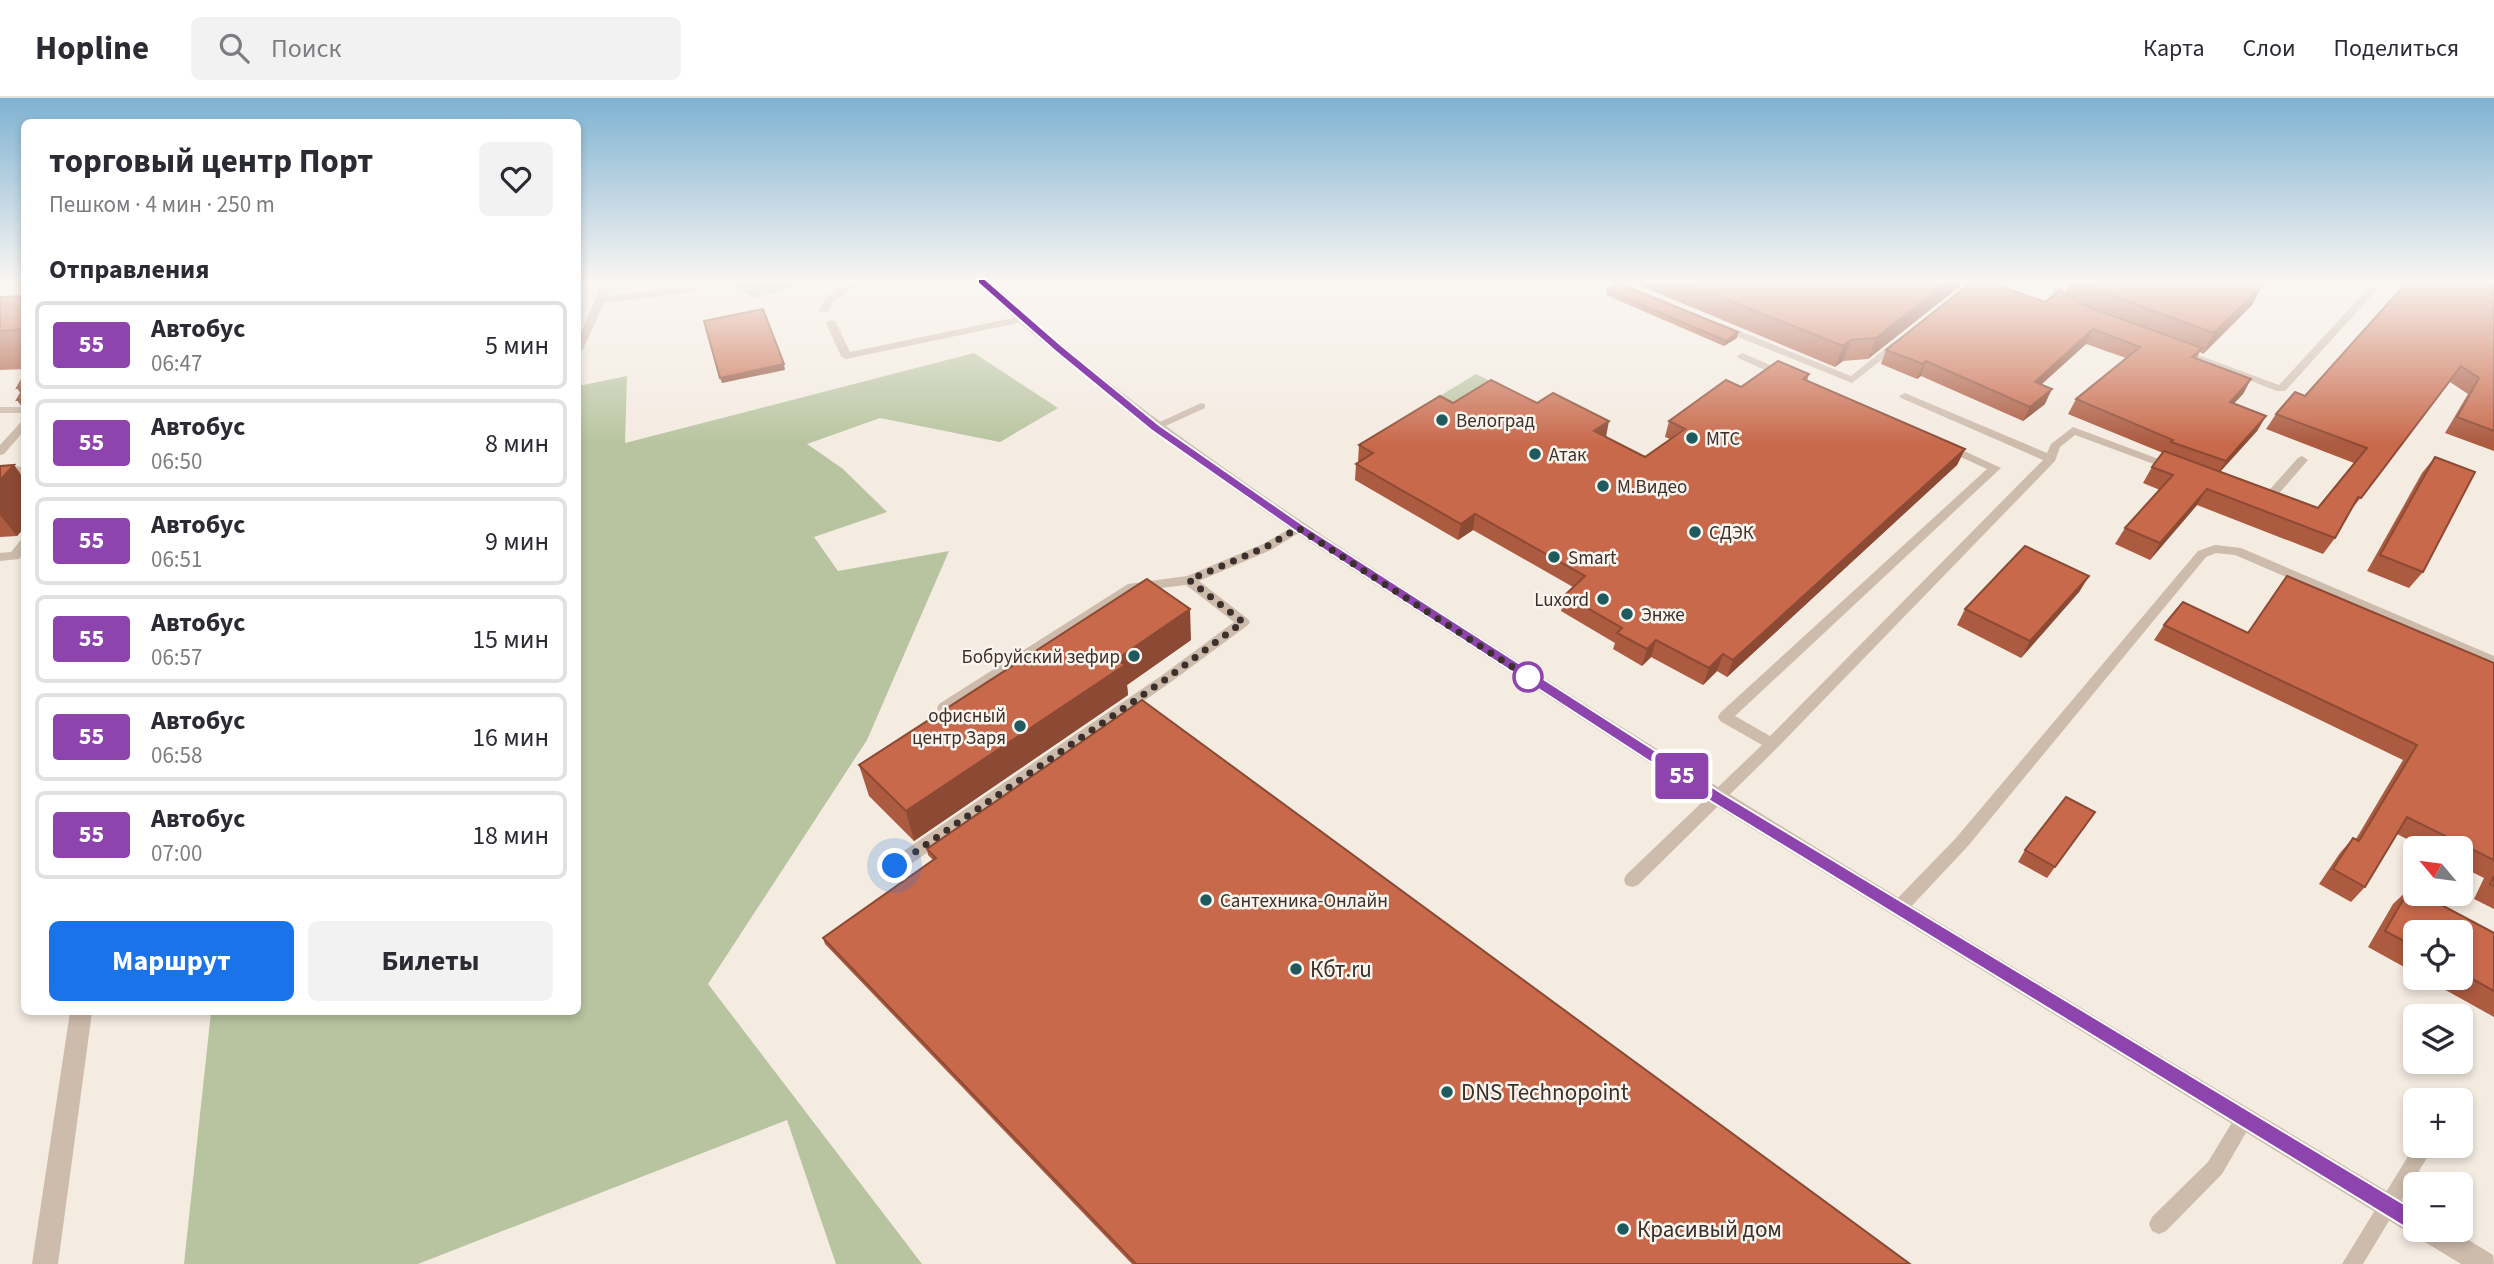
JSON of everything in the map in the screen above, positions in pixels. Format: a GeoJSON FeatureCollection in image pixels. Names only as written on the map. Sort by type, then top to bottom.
{"type":"FeatureCollection","features":[{"type":"Feature","properties":{"kind":"street"},"geometry":{"type":"LineString","coordinates":[[1043,335],[1155,427],[1298,528],[1718,798],[2403,1215]]}},
{"type":"Feature","properties":{"kind":"street"},"geometry":{"type":"LineString","coordinates":[[45,1264],[80,1015]]}},
{"type":"Feature","properties":{"kind":"street"},"geometry":{"type":"LineString","coordinates":[[2448,1242],[2484,1264]]}},
{"type":"Feature","properties":{"kind":"lane"},"geometry":{"type":"LineString","coordinates":[[837,335],[846,356],[944,335]]}},
{"type":"Feature","properties":{"kind":"lane"},"geometry":{"type":"LineString","coordinates":[[1743,335],[1852,380],[1903,339]]}},
{"type":"Feature","properties":{"kind":"lane"},"geometry":{"type":"LineString","coordinates":[[2168,347],[2281,389],[2331,335]]}},
{"type":"Feature","properties":{"kind":"lane"},"geometry":{"type":"LineString","coordinates":[[1742,356],[1793,378]]}},
{"type":"Feature","properties":{"kind":"lane"},"geometry":{"type":"LineString","coordinates":[[1905,396],[2051,459]]}},
{"type":"Feature","properties":{"kind":"lane"},"geometry":{"type":"LineString","coordinates":[[1155,427],[1201,406]]}},
{"type":"Feature","properties":{"kind":"lane"},"geometry":{"type":"LineString","coordinates":[[0,410],[21,410]]}},
{"type":"Feature","properties":{"kind":"lane"},"geometry":{"type":"LineString","coordinates":[[0,452],[21,428]]}},
{"type":"Feature","properties":{"kind":"lane"},"geometry":{"type":"LineString","coordinates":[[1632,880],[1772,744],[2051,459],[2054,446],[2073,430],[2189,472]]}},
{"type":"Feature","properties":{"kind":"lane"},"geometry":{"type":"LineString","coordinates":[[1772,744],[1725,717],[1995,468],[1932,440]]}},
{"type":"Feature","properties":{"kind":"lane"},"geometry":{"type":"LineString","coordinates":[[2253,496],[2266,501],[2302,460]]}},
{"type":"Feature","properties":{"kind":"lane"},"geometry":{"type":"LineString","coordinates":[[0,469],[21,470]]}},
{"type":"Feature","properties":{"kind":"lane"},"geometry":{"type":"LineString","coordinates":[[944,708],[1133,587],[1189,580],[1266,547],[1298,528]]}},
{"type":"Feature","properties":{"kind":"lane"},"geometry":{"type":"LineString","coordinates":[[0,557],[15,556],[21,548]]}},
{"type":"Feature","properties":{"kind":"lane"},"geometry":{"type":"LineString","coordinates":[[1900,907],[1962,842],[2202,554],[2215,549],[2237,551],[2494,661]]}},
{"type":"Feature","properties":{"kind":"lane"},"geometry":{"type":"LineString","coordinates":[[895,866],[1166,679],[1243,622],[1189,580]]}},
{"type":"Feature","properties":{"kind":"lane"},"geometry":{"type":"LineString","coordinates":[[2159,1224],[2215,1168],[2246,1117]]}},
{"type":"Feature","properties":{"kind":"lane"},"geometry":{"type":"LineString","coordinates":[[2352,1264],[2416,1158]]}},
{"type":"Feature","properties":{"kind":"green space"},"geometry":{"type":"Polygon","coordinates":[[[974,353],[1058,408],[1000,442],[880,418],[807,444],[843,469],[887,512],[814,537],[838,571],[949,551],[867,740],[708,984],[922,1264],[836,1264],[787,1120],[418,1264],[184,1264],[211,1015],[581,1015],[581,385],[627,376],[625,443],[974,353]]]}},
{"type":"Feature","properties":{"kind":"green space"},"geometry":{"type":"Polygon","coordinates":[[[1476,374],[1502,387],[1451,419],[1425,405],[1476,374]]]}},
{"type":"Feature","properties":{"kind":"building"},"geometry":{"type":"Polygon","coordinates":[[[708,335],[773,335],[784,364],[720,378],[708,335]]]}},
{"type":"Feature","properties":{"kind":"building"},"geometry":{"type":"Polygon","coordinates":[[[1713,335],[1733,335],[1726,341],[1713,335]]]}},
{"type":"Feature","properties":{"kind":"building"},"geometry":{"type":"Polygon","coordinates":[[[1817,335],[1879,335],[1851,340],[1843,346],[1817,335]]]}},
{"type":"Feature","properties":{"kind":"building"},"geometry":{"type":"Polygon","coordinates":[[[1904,335],[2086,335],[2035,382],[2052,389],[2030,407],[1926,361],[1923,364],[1886,350],[1904,335]]]}},
{"type":"Feature","properties":{"kind":"building"},"geometry":{"type":"Polygon","coordinates":[[[2110,335],[2167,335],[2202,348],[2192,357],[2251,379],[2230,402],[2266,416],[2226,461],[2171,442],[2173,440],[2076,399],[2140,347],[2110,335]]]}},
{"type":"Feature","properties":{"kind":"building"},"geometry":{"type":"Polygon","coordinates":[[[2359,335],[2494,335],[2494,431],[2457,417],[2479,378],[2461,366],[2361,498],[2358,497],[2335,538],[2207,489],[2160,543],[2125,528],[2173,475],[2152,467],[2164,451],[2318,508],[2367,448],[2276,414],[2295,392],[2305,396],[2359,335]]]}},
{"type":"Feature","properties":{"kind":"building"},"geometry":{"type":"Polygon","coordinates":[[[1778,361],[1809,374],[1803,379],[1965,449],[1733,660],[1723,654],[1709,668],[1656,640],[1647,649],[1617,633],[1622,628],[1565,595],[1585,576],[1475,514],[1461,524],[1356,464],[1373,453],[1359,445],[1440,396],[1453,403],[1491,380],[1537,403],[1553,393],[1609,421],[1594,431],[1645,457],[1685,429],[1669,421],[1726,380],[1741,387],[1778,361]]]}},
{"type":"Feature","properties":{"kind":"building"},"geometry":{"type":"Polygon","coordinates":[[[2435,457],[2475,472],[2423,572],[2380,555],[2435,457]]]}},
{"type":"Feature","properties":{"kind":"building"},"geometry":{"type":"Polygon","coordinates":[[[14,465],[0,480],[0,466],[14,465]]]}},
{"type":"Feature","properties":{"kind":"building"},"geometry":{"type":"Polygon","coordinates":[[[2025,546],[2089,576],[2030,641],[1965,609],[2025,546]]]}},
{"type":"Feature","properties":{"kind":"building"},"geometry":{"type":"Polygon","coordinates":[[[2287,576],[2494,663],[2494,860],[2473,850],[2473,836],[2445,836],[2407,817],[2365,887],[2333,869],[2353,838],[2359,841],[2417,745],[2164,625],[2183,602],[2248,633],[2287,576]]]}},
{"type":"Feature","properties":{"kind":"building"},"geometry":{"type":"Polygon","coordinates":[[[1147,579],[1190,609],[1117,659],[1125,665],[906,811],[859,765],[1147,579]]]}},
{"type":"Feature","properties":{"kind":"building"},"geometry":{"type":"Polygon","coordinates":[[[1142,700],[1910,1264],[1136,1264],[823,938],[936,858],[927,849],[1142,700]]]}},
{"type":"Feature","properties":{"kind":"building"},"geometry":{"type":"Polygon","coordinates":[[[2066,797],[2095,812],[2055,867],[2025,850],[2066,797]]]}},
{"type":"Feature","properties":{"kind":"building"},"geometry":{"type":"Polygon","coordinates":[[[2403,900],[2403,906],[2443,906],[2470,920],[2403,920],[2403,941],[2385,931],[2403,900]]]}},
{"type":"Feature","properties":{"kind":"building"},"geometry":{"type":"Polygon","coordinates":[[[2473,922],[2494,933],[2494,991],[2473,979],[2473,922]]]}},
{"type":"Feature","properties":{"kind":"bus line","name":"55"},"geometry":{"type":"LineString","coordinates":[[1043,335],[1155,427],[1298,528],[1672,770],[2403,1215]]}},
{"type":"Feature","properties":{"kind":"place","name":"Велоград"},"geometry":{"type":"Point","coordinates":[1442,420]}},
{"type":"Feature","properties":{"kind":"place","name":"МТС"},"geometry":{"type":"Point","coordinates":[1692,438]}},
{"type":"Feature","properties":{"kind":"place","name":"Атак"},"geometry":{"type":"Point","coordinates":[1535,454]}},
{"type":"Feature","properties":{"kind":"place","name":"М.Видео"},"geometry":{"type":"Point","coordinates":[1603,486]}},
{"type":"Feature","properties":{"kind":"place","name":"СДЭК"},"geometry":{"type":"Point","coordinates":[1695,532]}},
{"type":"Feature","properties":{"kind":"place","name":"Smart"},"geometry":{"type":"Point","coordinates":[1554,557]}},
{"type":"Feature","properties":{"kind":"place","name":"Luxord"},"geometry":{"type":"Point","coordinates":[1603,599]}},
{"type":"Feature","properties":{"kind":"place","name":"Энже"},"geometry":{"type":"Point","coordinates":[1627,614]}},
{"type":"Feature","properties":{"kind":"place","name":"Бобруйский зефир"},"geometry":{"type":"Point","coordinates":[1134,656]}},
{"type":"Feature","properties":{"kind":"place","name":"офисный центр Заря"},"geometry":{"type":"Point","coordinates":[1020,726]}},
{"type":"Feature","properties":{"kind":"place","name":"Сантехника-Онлайн"},"geometry":{"type":"Point","coordinates":[1206,900]}},
{"type":"Feature","properties":{"kind":"place","name":"Кбт.ru"},"geometry":{"type":"Point","coordinates":[1296,969]}},
{"type":"Feature","properties":{"kind":"place","name":"DNS Technopoint"},"geometry":{"type":"Point","coordinates":[1447,1092]}},
{"type":"Feature","properties":{"kind":"place","name":"Красивый дом"},"geometry":{"type":"Point","coordinates":[1623,1229]}},
{"type":"Feature","properties":{"kind":"route"},"geometry":{"type":"LineString","coordinates":[[895,866],[1166,679],[1243,622],[1189,580],[1266,547],[1298,528],[1528,677]]}}]}
